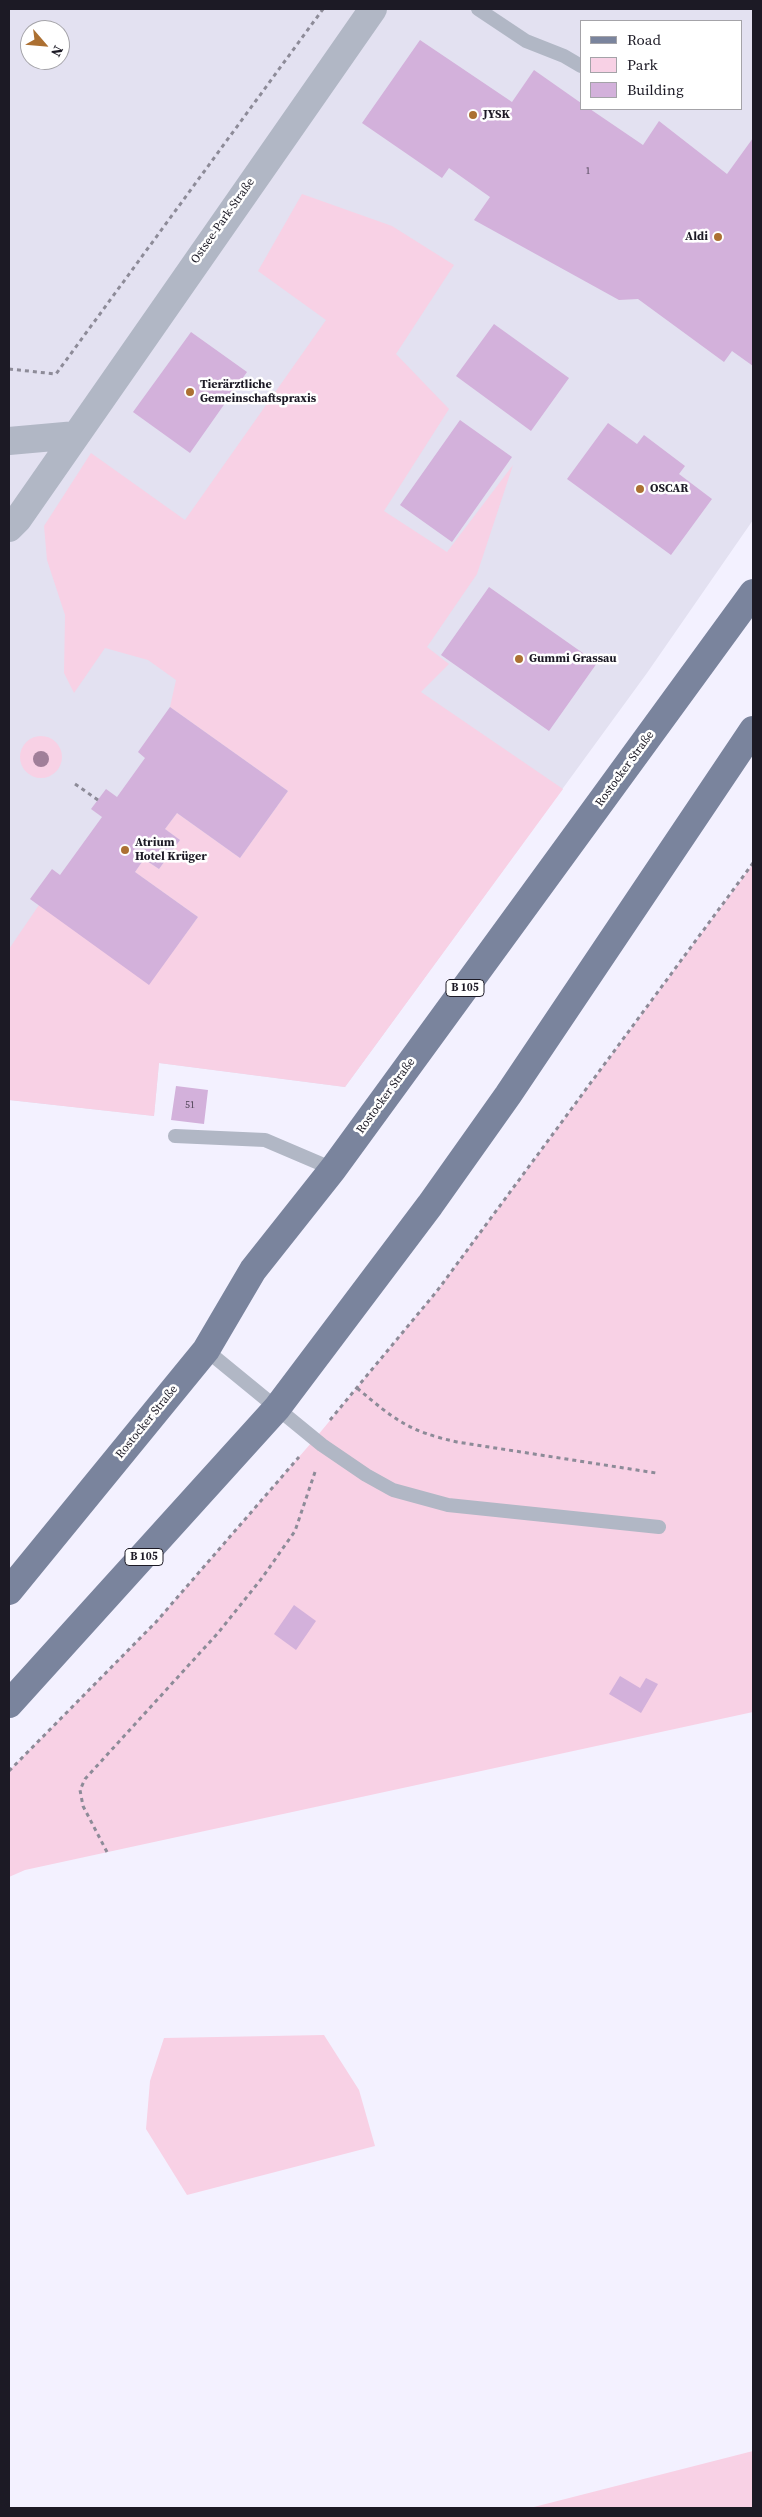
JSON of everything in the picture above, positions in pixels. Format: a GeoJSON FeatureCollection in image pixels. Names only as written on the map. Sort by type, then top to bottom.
{"type":"FeatureCollection","features":[{"type":"Feature","properties":{"kind":"main road","name":"Rostocker Straße"},"geometry":{"type":"LineString","coordinates":[[9,1591],[206,1350],[253,1270],[333,1168],[753,593]]}},
{"type":"Feature","properties":{"kind":"main road","name":"B 105"},"geometry":{"type":"LineString","coordinates":[[9,1704],[277,1408],[430,1204],[508,1095],[753,730]]}},
{"type":"Feature","properties":{"kind":"street","name":"Ostsee-Park-Straße"},"geometry":{"type":"LineString","coordinates":[[9,528],[18,519],[373,9]]}},
{"type":"Feature","properties":{"kind":"street"},"geometry":{"type":"LineString","coordinates":[[9,441],[76,435]]}},
{"type":"Feature","properties":{"kind":"lane"},"geometry":{"type":"LineString","coordinates":[[478,9],[526,41],[564,56],[580,65]]}},
{"type":"Feature","properties":{"kind":"lane"},"geometry":{"type":"LineString","coordinates":[[175,1136],[265,1140],[333,1168]]}},
{"type":"Feature","properties":{"kind":"lane"},"geometry":{"type":"LineString","coordinates":[[206,1350],[319,1442],[366,1475],[393,1490],[448,1505],[660,1527]]}},
{"type":"Feature","properties":{"kind":"path"},"geometry":{"type":"LineString","coordinates":[[9,368],[56,374],[323,9]]}},
{"type":"Feature","properties":{"kind":"path"},"geometry":{"type":"LineString","coordinates":[[75,784],[98,800]]}},
{"type":"Feature","properties":{"kind":"path"},"geometry":{"type":"LineString","coordinates":[[9,1771],[156,1622],[319,1442],[357,1388],[437,1291],[753,863]]}},
{"type":"Feature","properties":{"kind":"path"},"geometry":{"type":"LineString","coordinates":[[357,1388],[390,1416],[426,1435],[457,1442],[656,1473]]}},
{"type":"Feature","properties":{"kind":"path"},"geometry":{"type":"LineString","coordinates":[[107,1852],[83,1806],[80,1790],[85,1779],[218,1633],[262,1578],[294,1531],[305,1505],[319,1442]]}},
{"type":"Feature","properties":{"kind":"shaded area"},"geometry":{"type":"Polygon","coordinates":[[[9,9],[753,9],[753,520],[647,673],[345,1087],[159,1063],[154,1116],[9,1100],[9,9]]]}},
{"type":"Feature","properties":{"kind":"green space"},"geometry":{"type":"Polygon","coordinates":[[[302,194],[392,226],[454,265],[396,354],[449,409],[384,511],[447,552],[513,465],[477,574],[427,647],[449,664],[421,692],[563,789],[345,1087],[159,1063],[154,1116],[9,1100],[9,949],[39,905],[149,984],[198,917],[135,872],[144,859],[159,869],[180,840],[165,829],[177,813],[240,858],[288,791],[170,707],[176,680],[148,660],[105,648],[74,693],[64,673],[65,615],[47,560],[44,526],[91,453],[185,520],[326,320],[258,271],[302,194]]]}},
{"type":"Feature","properties":{"kind":"green space"},"geometry":{"type":"Polygon","coordinates":[[[45,736],[53,739],[59,745],[62,757],[59,769],[53,775],[37,778],[29,775],[23,769],[20,753],[23,745],[29,739],[45,736]]]}},
{"type":"Feature","properties":{"kind":"green space"},"geometry":{"type":"Polygon","coordinates":[[[753,864],[753,1712],[25,1870],[9,1877],[9,1771],[156,1622],[318,1435],[437,1291],[753,864]]]}},
{"type":"Feature","properties":{"kind":"green space"},"geometry":{"type":"Polygon","coordinates":[[[324,2035],[359,2090],[375,2146],[187,2195],[146,2129],[150,2081],[164,2038],[324,2035]]]}},
{"type":"Feature","properties":{"kind":"green space"},"geometry":{"type":"Polygon","coordinates":[[[753,2451],[753,2508],[530,2508],[753,2451]]]}},
{"type":"Feature","properties":{"kind":"building"},"geometry":{"type":"Polygon","coordinates":[[[420,40],[512,102],[534,70],[580,102],[580,110],[591,110],[643,145],[659,121],[727,174],[753,138],[753,366],[732,351],[724,362],[638,299],[619,300],[474,220],[490,197],[449,168],[442,178],[362,123],[420,40]]]}},
{"type":"Feature","properties":{"kind":"building"},"geometry":{"type":"Polygon","coordinates":[[[494,324],[569,378],[531,431],[456,376],[494,324]]]}},
{"type":"Feature","properties":{"kind":"building","name":"Tierärztliche Gemeinschaftspraxis"},"geometry":{"type":"Polygon","coordinates":[[[191,332],[247,372],[190,453],[133,412],[191,332]]]}},
{"type":"Feature","properties":{"kind":"building"},"geometry":{"type":"Polygon","coordinates":[[[460,420],[512,457],[452,542],[400,505],[460,420]]]}},
{"type":"Feature","properties":{"kind":"building","name":"OSCAR"},"geometry":{"type":"Polygon","coordinates":[[[608,423],[637,444],[644,435],[685,466],[679,474],[712,499],[671,555],[567,479],[608,423]]]}},
{"type":"Feature","properties":{"kind":"building","name":"Gummi Grassau"},"geometry":{"type":"Polygon","coordinates":[[[489,587],[597,663],[549,731],[441,655],[489,587]]]}},
{"type":"Feature","properties":{"kind":"building","name":"Atrium Hotel Krüger"},"geometry":{"type":"Polygon","coordinates":[[[170,707],[288,791],[240,858],[177,813],[165,829],[180,840],[159,869],[144,859],[135,872],[198,917],[149,985],[30,899],[52,869],[60,875],[102,817],[91,809],[106,789],[117,797],[145,758],[138,752],[170,707]]]}},
{"type":"Feature","properties":{"kind":"building"},"geometry":{"type":"Polygon","coordinates":[[[176,1086],[208,1090],[204,1124],[171,1120],[176,1086]]]}},
{"type":"Feature","properties":{"kind":"building"},"geometry":{"type":"Polygon","coordinates":[[[294,1605],[316,1621],[296,1650],[274,1634],[294,1605]]]}},
{"type":"Feature","properties":{"kind":"building"},"geometry":{"type":"Polygon","coordinates":[[[620,1676],[640,1688],[646,1678],[658,1684],[641,1713],[609,1694],[620,1676]]]}},
{"type":"Feature","properties":{"kind":"place","name":"JYSK"},"geometry":{"type":"Point","coordinates":[473,115]}},
{"type":"Feature","properties":{"kind":"place","name":"Aldi"},"geometry":{"type":"Point","coordinates":[718,237]}},
{"type":"Feature","properties":{"kind":"place","name":"Tierärztliche Gemeinschaftspraxis"},"geometry":{"type":"Point","coordinates":[190,392]}},
{"type":"Feature","properties":{"kind":"place","name":"OSCAR"},"geometry":{"type":"Point","coordinates":[640,489]}},
{"type":"Feature","properties":{"kind":"place","name":"Gummi Grassau"},"geometry":{"type":"Point","coordinates":[519,659]}},
{"type":"Feature","properties":{"kind":"place","name":"Atrium Hotel Krüger"},"geometry":{"type":"Point","coordinates":[125,850]}}]}
